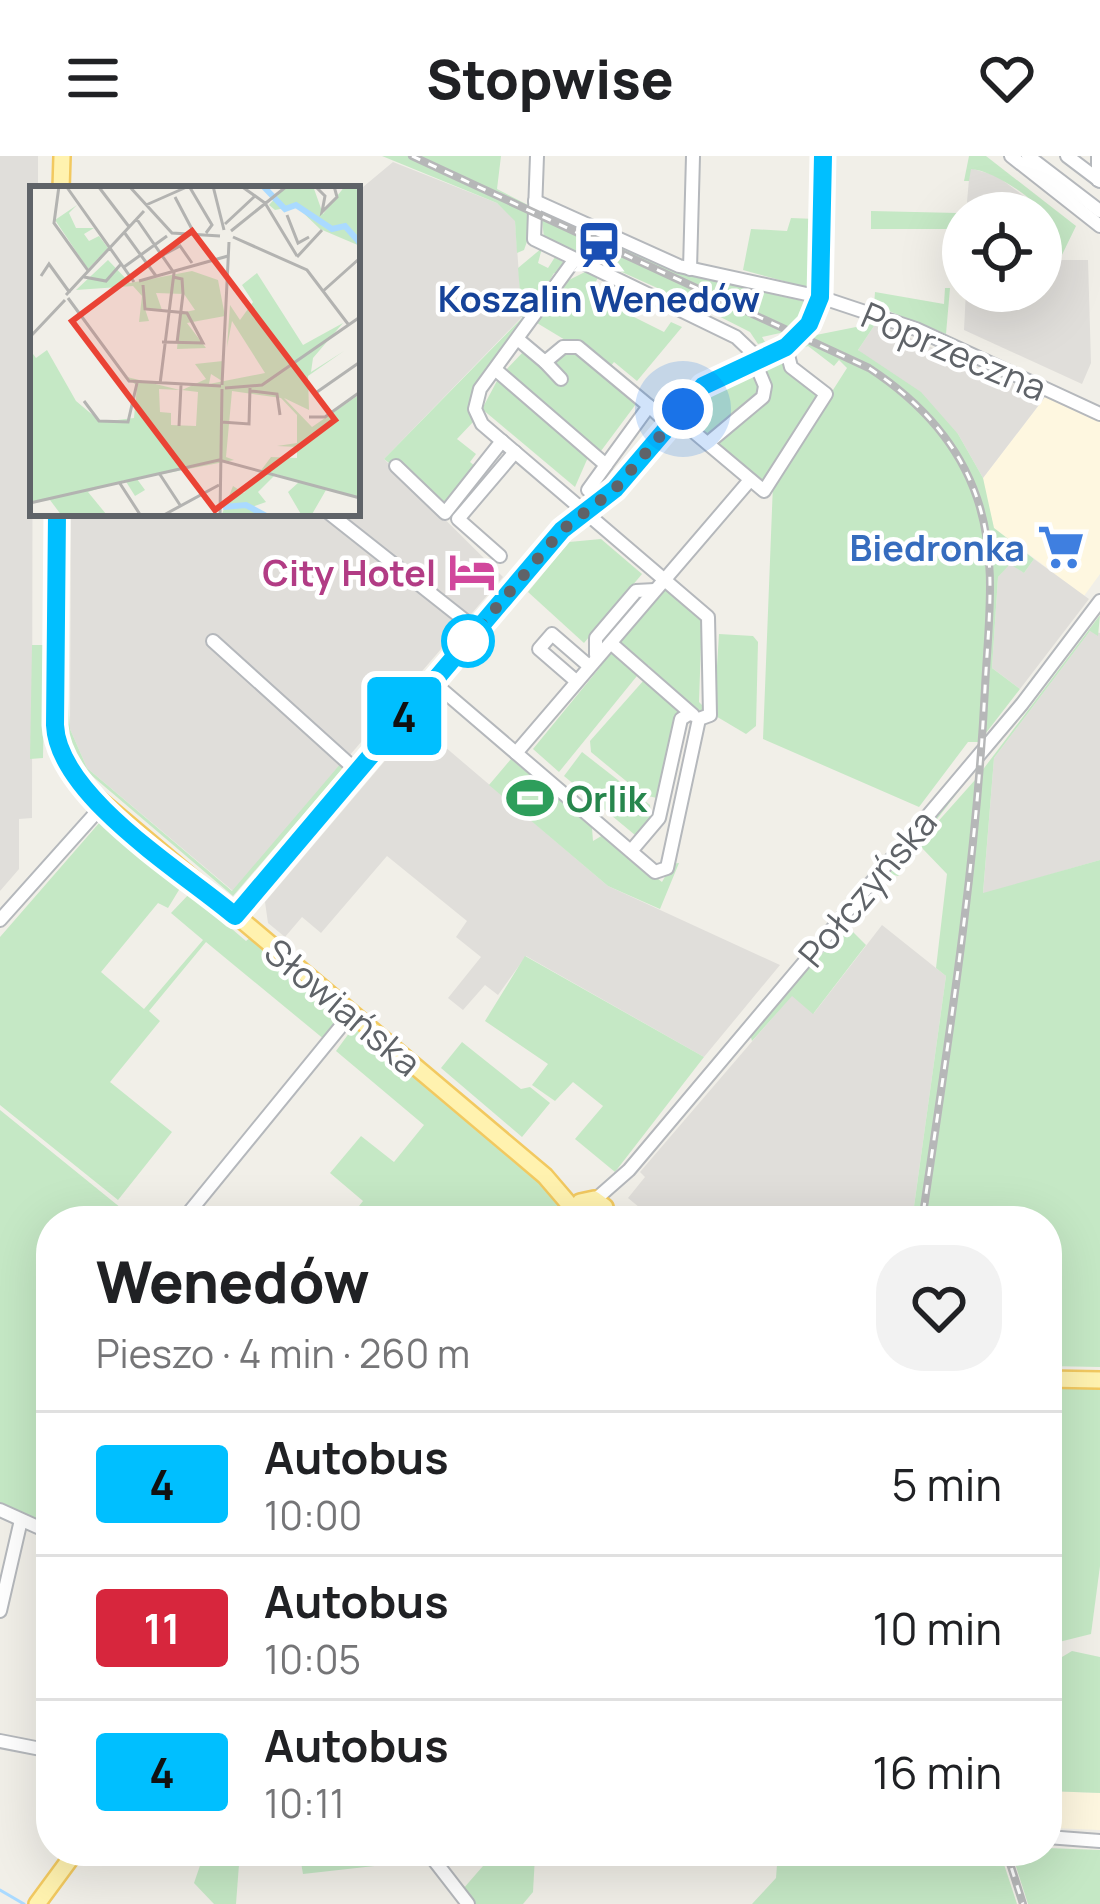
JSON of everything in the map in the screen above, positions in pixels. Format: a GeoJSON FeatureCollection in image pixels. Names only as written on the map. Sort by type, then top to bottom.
{"type":"FeatureCollection","features":[{"type":"Feature","properties":{"kind":"main road","name":"Słowiańska"},"geometry":{"type":"LineString","coordinates":[[57,516],[55,734],[71,774],[102,806],[586,1206]]}},
{"type":"Feature","properties":{"kind":"main road"},"geometry":{"type":"LineString","coordinates":[[1062,1379],[1100,1380]]}},
{"type":"Feature","properties":{"kind":"main road"},"geometry":{"type":"LineString","coordinates":[[37,1904],[65,1866]]}},
{"type":"Feature","properties":{"kind":"street"},"geometry":{"type":"LineString","coordinates":[[537,156],[534,239],[736,337],[756,359],[764,397],[708,443]]}},
{"type":"Feature","properties":{"kind":"street"},"geometry":{"type":"LineString","coordinates":[[690,268],[693,156]]}},
{"type":"Feature","properties":{"kind":"street"},"geometry":{"type":"LineString","coordinates":[[235,916],[562,530],[615,489],[713,378],[786,347],[809,324],[820,297],[823,156]]}},
{"type":"Feature","properties":{"kind":"street"},"geometry":{"type":"LineString","coordinates":[[1011,156],[1100,226]]}},
{"type":"Feature","properties":{"kind":"street"},"geometry":{"type":"LineString","coordinates":[[1028,156],[1100,211]]}},
{"type":"Feature","properties":{"kind":"street"},"geometry":{"type":"LineString","coordinates":[[1067,156],[1099,180]]}},
{"type":"Feature","properties":{"kind":"street"},"geometry":{"type":"LineString","coordinates":[[1098,156],[1099,180]]}},
{"type":"Feature","properties":{"kind":"street","name":"Poprzeczna"},"geometry":{"type":"LineString","coordinates":[[535,201],[690,268],[820,297],[916,329],[1100,414]]}},
{"type":"Feature","properties":{"kind":"street"},"geometry":{"type":"LineString","coordinates":[[575,260],[520,341],[480,389],[475,409],[502,441],[700,606],[711,626],[710,715],[681,719],[659,818],[631,851]]}},
{"type":"Feature","properties":{"kind":"street"},"geometry":{"type":"LineString","coordinates":[[520,341],[562,379]]}},
{"type":"Feature","properties":{"kind":"street"},"geometry":{"type":"LineString","coordinates":[[545,362],[563,347],[578,347],[649,406],[708,443],[764,491],[826,394],[791,367],[786,347]]}},
{"type":"Feature","properties":{"kind":"street"},"geometry":{"type":"LineString","coordinates":[[496,370],[606,465]]}},
{"type":"Feature","properties":{"kind":"street"},"geometry":{"type":"LineString","coordinates":[[588,490],[649,406]]}},
{"type":"Feature","properties":{"kind":"street"},"geometry":{"type":"LineString","coordinates":[[396,466],[445,513],[502,441]]}},
{"type":"Feature","properties":{"kind":"street"},"geometry":{"type":"LineString","coordinates":[[500,556],[458,519],[515,452]]}},
{"type":"Feature","properties":{"kind":"street"},"geometry":{"type":"LineString","coordinates":[[516,753],[592,661],[613,645],[750,479]]}},
{"type":"Feature","properties":{"kind":"street"},"geometry":{"type":"LineString","coordinates":[[333,516],[477,629]]}},
{"type":"Feature","properties":{"kind":"street"},"geometry":{"type":"LineString","coordinates":[[592,661],[596,638],[636,591],[655,590]]}},
{"type":"Feature","properties":{"kind":"street","name":"Połczyńska"},"geometry":{"type":"LineString","coordinates":[[601,1206],[1015,712],[1100,601]]}},
{"type":"Feature","properties":{"kind":"street"},"geometry":{"type":"LineString","coordinates":[[576,681],[539,650],[552,634],[592,661]]}},
{"type":"Feature","properties":{"kind":"street"},"geometry":{"type":"LineString","coordinates":[[213,640],[357,771]]}},
{"type":"Feature","properties":{"kind":"street"},"geometry":{"type":"LineString","coordinates":[[613,645],[694,716]]}},
{"type":"Feature","properties":{"kind":"street"},"geometry":{"type":"LineString","coordinates":[[433,682],[656,872],[667,868],[682,806],[694,716]]}},
{"type":"Feature","properties":{"kind":"street"},"geometry":{"type":"LineString","coordinates":[[663,803],[682,806]]}},
{"type":"Feature","properties":{"kind":"street"},"geometry":{"type":"LineString","coordinates":[[0,920],[102,806]]}},
{"type":"Feature","properties":{"kind":"street"},"geometry":{"type":"LineString","coordinates":[[194,1206],[351,1014]]}},
{"type":"Feature","properties":{"kind":"street"},"geometry":{"type":"LineString","coordinates":[[0,1510],[36,1526]]}},
{"type":"Feature","properties":{"kind":"street"},"geometry":{"type":"LineString","coordinates":[[0,1611],[21,1520]]}},
{"type":"Feature","properties":{"kind":"street"},"geometry":{"type":"LineString","coordinates":[[0,1742],[36,1748]]}},
{"type":"Feature","properties":{"kind":"street"},"geometry":{"type":"LineString","coordinates":[[1062,1838],[1100,1841]]}},
{"type":"Feature","properties":{"kind":"street"},"geometry":{"type":"LineString","coordinates":[[439,1866],[468,1904]]}},
{"type":"Feature","properties":{"kind":"shaded area"},"geometry":{"type":"Polygon","coordinates":[[[0,156],[38,156],[38,186],[30,186],[32,818],[19,819],[19,869],[0,891],[0,156]]]}},
{"type":"Feature","properties":{"kind":"shaded area"},"geometry":{"type":"Polygon","coordinates":[[[393,162],[497,203],[515,220],[522,317],[384,459],[503,577],[233,891],[87,768],[70,729],[71,516],[360,516],[360,190],[393,162]]]}},
{"type":"Feature","properties":{"kind":"shaded area"},"geometry":{"type":"Polygon","coordinates":[[[970,168],[997,176],[1018,192],[968,192],[970,168]]]}},
{"type":"Feature","properties":{"kind":"shaded area"},"geometry":{"type":"Polygon","coordinates":[[[1062,260],[1088,260],[1091,363],[1082,384],[964,330],[965,312],[1062,312],[1062,260]]]}},
{"type":"Feature","properties":{"kind":"shaded area"},"geometry":{"type":"Polygon","coordinates":[[[876,323],[1045,397],[983,478],[958,434],[858,350],[876,323]]]}},
{"type":"Feature","properties":{"kind":"shaded area"},"geometry":{"type":"Polygon","coordinates":[[[1045,397],[1100,421],[1100,574],[1084,596],[994,528],[985,492],[983,478],[1045,397]]]}},
{"type":"Feature","properties":{"kind":"shaded area"},"geometry":{"type":"Polygon","coordinates":[[[1034,559],[1089,599],[1020,689],[992,668],[998,577],[1010,563],[1024,573],[1034,559]]]}},
{"type":"Feature","properties":{"kind":"shaded area"},"geometry":{"type":"Polygon","coordinates":[[[1090,631],[1100,633],[1100,860],[983,894],[994,758],[1090,631]]]}},
{"type":"Feature","properties":{"kind":"shaded area"},"geometry":{"type":"Polygon","coordinates":[[[417,723],[608,886],[780,965],[704,1057],[526,956],[498,995],[485,985],[463,1010],[448,998],[481,957],[456,937],[467,921],[387,856],[321,933],[302,917],[285,937],[268,923],[265,902],[417,723]]]}},
{"type":"Feature","properties":{"kind":"shaded area"},"geometry":{"type":"Polygon","coordinates":[[[882,925],[946,976],[914,1206],[638,1206],[628,1198],[645,1177],[640,1172],[792,995],[814,1013],[882,925]]]}},
{"type":"Feature","properties":{"kind":"shaded area"},"geometry":{"type":"Polygon","coordinates":[[[1062,1792],[1100,1793],[1100,1830],[1062,1828],[1062,1792]]]}},
{"type":"Feature","properties":{"kind":"green space"},"geometry":{"type":"Polygon","coordinates":[[[382,156],[501,156],[497,189],[528,205],[530,233],[524,250],[517,253],[515,221],[497,203],[382,156]]]}},
{"type":"Feature","properties":{"kind":"green space"},"geometry":{"type":"Polygon","coordinates":[[[969,156],[986,156],[1032,192],[1020,192],[988,173],[971,169],[969,181],[964,181],[969,156]]]}},
{"type":"Feature","properties":{"kind":"green space"},"geometry":{"type":"Polygon","coordinates":[[[871,211],[942,213],[942,229],[871,229],[871,211]]]}},
{"type":"Feature","properties":{"kind":"green space"},"geometry":{"type":"Polygon","coordinates":[[[541,213],[696,277],[807,302],[808,311],[794,330],[762,337],[765,342],[758,344],[750,332],[677,295],[671,301],[664,291],[544,237],[541,213]]]}},
{"type":"Feature","properties":{"kind":"green space"},"geometry":{"type":"Polygon","coordinates":[[[1062,215],[1076,226],[1062,255],[1062,215]]]}},
{"type":"Feature","properties":{"kind":"green space"},"geometry":{"type":"Polygon","coordinates":[[[791,218],[816,219],[813,289],[743,270],[751,229],[787,231],[791,218]]]}},
{"type":"Feature","properties":{"kind":"green space"},"geometry":{"type":"Polygon","coordinates":[[[542,248],[538,263],[548,268],[555,257],[566,264],[560,274],[554,273],[512,345],[472,393],[469,410],[474,421],[457,439],[476,454],[470,462],[476,467],[442,504],[384,459],[522,318],[518,268],[542,248]]]}},
{"type":"Feature","properties":{"kind":"green space"},"geometry":{"type":"Polygon","coordinates":[[[585,272],[598,277],[590,295],[664,332],[671,322],[682,327],[637,381],[614,362],[610,367],[537,323],[569,280],[585,272]]]}},
{"type":"Feature","properties":{"kind":"green space"},"geometry":{"type":"Polygon","coordinates":[[[875,292],[942,304],[942,312],[948,312],[946,334],[874,305],[875,292]]]}},
{"type":"Feature","properties":{"kind":"green space"},"geometry":{"type":"Polygon","coordinates":[[[876,323],[858,350],[921,392],[958,434],[983,478],[994,528],[1034,559],[1024,573],[1010,564],[998,577],[992,668],[1020,689],[979,742],[968,742],[919,807],[763,739],[773,484],[847,368],[839,360],[834,366],[808,346],[797,350],[811,336],[876,323]]]}},
{"type":"Feature","properties":{"kind":"green space"},"geometry":{"type":"Polygon","coordinates":[[[573,349],[633,395],[636,404],[598,455],[504,372],[523,352],[564,386],[568,381],[552,367],[555,357],[573,349]]]}},
{"type":"Feature","properties":{"kind":"green space"},"geometry":{"type":"Polygon","coordinates":[[[782,353],[814,389],[817,403],[764,486],[684,415],[722,377],[782,353]]]}},
{"type":"Feature","properties":{"kind":"green space"},"geometry":{"type":"Polygon","coordinates":[[[498,379],[589,455],[575,487],[482,409],[498,379]]]}},
{"type":"Feature","properties":{"kind":"green space"},"geometry":{"type":"Polygon","coordinates":[[[601,539],[642,574],[584,643],[528,592],[569,542],[601,539]]]}},
{"type":"Feature","properties":{"kind":"green space"},"geometry":{"type":"Polygon","coordinates":[[[665,584],[698,618],[702,615],[699,702],[706,709],[699,714],[648,665],[644,668],[617,646],[665,584]]]}},
{"type":"Feature","properties":{"kind":"green space"},"geometry":{"type":"Polygon","coordinates":[[[1100,615],[1098,636],[1090,631],[994,758],[983,893],[1100,860],[1100,1367],[1062,1366],[1062,1206],[914,1206],[946,976],[936,968],[947,874],[922,848],[898,876],[890,874],[890,868],[984,758],[918,844],[975,780],[1100,615]]]}},
{"type":"Feature","properties":{"kind":"green space"},"geometry":{"type":"Polygon","coordinates":[[[719,634],[753,636],[758,642],[756,726],[746,734],[714,715],[719,634]]]}},
{"type":"Feature","properties":{"kind":"green space"},"geometry":{"type":"Polygon","coordinates":[[[32,645],[45,645],[43,758],[30,759],[32,645]]]}},
{"type":"Feature","properties":{"kind":"green space"},"geometry":{"type":"Polygon","coordinates":[[[614,648],[641,671],[559,772],[533,749],[601,666],[596,661],[614,648]]]}},
{"type":"Feature","properties":{"kind":"green space"},"geometry":{"type":"Polygon","coordinates":[[[66,673],[70,729],[87,768],[232,891],[342,762],[346,765],[233,896],[84,769],[68,736],[66,673]]]}},
{"type":"Feature","properties":{"kind":"green space"},"geometry":{"type":"Polygon","coordinates":[[[644,680],[679,709],[657,798],[643,795],[591,752],[590,741],[644,680]]]}},
{"type":"Feature","properties":{"kind":"green space"},"geometry":{"type":"Polygon","coordinates":[[[582,752],[650,805],[651,817],[635,835],[564,776],[582,752]]]}},
{"type":"Feature","properties":{"kind":"green space"},"geometry":{"type":"Polygon","coordinates":[[[511,759],[592,828],[593,841],[603,835],[662,882],[672,864],[679,863],[660,909],[608,886],[489,785],[511,759]]]}},
{"type":"Feature","properties":{"kind":"green space"},"geometry":{"type":"Polygon","coordinates":[[[100,822],[182,885],[168,908],[158,903],[101,972],[144,1009],[203,940],[171,913],[190,893],[246,941],[252,936],[345,1017],[325,1040],[206,942],[149,1011],[160,1021],[110,1082],[172,1132],[118,1200],[0,1105],[0,937],[100,822]]]}},
{"type":"Feature","properties":{"kind":"green space"},"geometry":{"type":"Polygon","coordinates":[[[847,926],[866,945],[813,1014],[792,996],[752,1041],[750,1034],[847,926]]]}},
{"type":"Feature","properties":{"kind":"green space"},"geometry":{"type":"Polygon","coordinates":[[[525,956],[704,1057],[615,1172],[575,1139],[603,1106],[573,1082],[555,1101],[532,1085],[548,1064],[485,1021],[525,956]]]}},
{"type":"Feature","properties":{"kind":"green space"},"geometry":{"type":"Polygon","coordinates":[[[355,1025],[558,1194],[561,1206],[359,1206],[363,1201],[330,1173],[361,1136],[394,1162],[424,1125],[336,1051],[355,1025]]]}},
{"type":"Feature","properties":{"kind":"green space"},"geometry":{"type":"Polygon","coordinates":[[[462,1042],[521,1089],[530,1087],[550,1103],[522,1137],[441,1068],[462,1042]]]}},
{"type":"Feature","properties":{"kind":"green space"},"geometry":{"type":"Polygon","coordinates":[[[0,1110],[118,1206],[36,1206],[36,1519],[0,1502],[0,1110]]]}},
{"type":"Feature","properties":{"kind":"green space"},"geometry":{"type":"Polygon","coordinates":[[[1062,1383],[1100,1384],[1100,1566],[1091,1634],[1062,1641],[1062,1383]]]}},
{"type":"Feature","properties":{"kind":"green space"},"geometry":{"type":"Polygon","coordinates":[[[1072,1651],[1100,1657],[1100,1793],[1062,1792],[1062,1657],[1072,1651]]]}},
{"type":"Feature","properties":{"kind":"green space"},"geometry":{"type":"Polygon","coordinates":[[[1062,1849],[1100,1850],[1100,1904],[1028,1904],[1016,1866],[1062,1866],[1062,1849]]]}},
{"type":"Feature","properties":{"kind":"green space"},"geometry":{"type":"Polygon","coordinates":[[[200,1866],[239,1866],[236,1904],[214,1904],[194,1883],[200,1866]]]}},
{"type":"Feature","properties":{"kind":"green space"},"geometry":{"type":"Polygon","coordinates":[[[302,1866],[374,1866],[303,1874],[302,1866]]]}},
{"type":"Feature","properties":{"kind":"green space"},"geometry":{"type":"Polygon","coordinates":[[[483,1866],[534,1866],[533,1892],[523,1904],[475,1904],[463,1889],[483,1866]]]}},
{"type":"Feature","properties":{"kind":"green space"},"geometry":{"type":"Polygon","coordinates":[[[777,1866],[1005,1866],[1017,1904],[752,1904],[776,1878],[777,1866]]]}},
{"type":"Feature","properties":{"kind":"waterway"},"geometry":{"type":"LineString","coordinates":[[0,1890],[24,1904]]}},
{"type":"Feature","properties":{"kind":"railway"},"geometry":{"type":"LineString","coordinates":[[412,156],[869,368],[934,424],[969,478],[983,521],[990,569],[981,755],[960,955],[924,1206]]}},
{"type":"Feature","properties":{"kind":"railway"},"geometry":{"type":"LineString","coordinates":[[1011,1866],[1023,1904]]}},
{"type":"Feature","properties":{"kind":"bus line","name":"4"},"geometry":{"type":"LineString","coordinates":[[57,516],[55,725],[62,757],[90,795],[235,916],[562,530],[615,489],[703,386],[723,372],[786,347],[801,335],[820,297],[823,156]]}},
{"type":"Feature","properties":{"kind":"place","name":"Koszalin Wenedów"},"geometry":{"type":"Point","coordinates":[599,245]}},
{"type":"Feature","properties":{"kind":"place","name":"Biedronka"},"geometry":{"type":"Point","coordinates":[1061,547]}},
{"type":"Feature","properties":{"kind":"place","name":"City Hotel"},"geometry":{"type":"Point","coordinates":[472,572]}},
{"type":"Feature","properties":{"kind":"place","name":"Orlik"},"geometry":{"type":"Point","coordinates":[530,798]}},
{"type":"Feature","properties":{"kind":"route"},"geometry":{"type":"LineString","coordinates":[[468,641],[562,530],[615,489],[683,409]]}}]}
